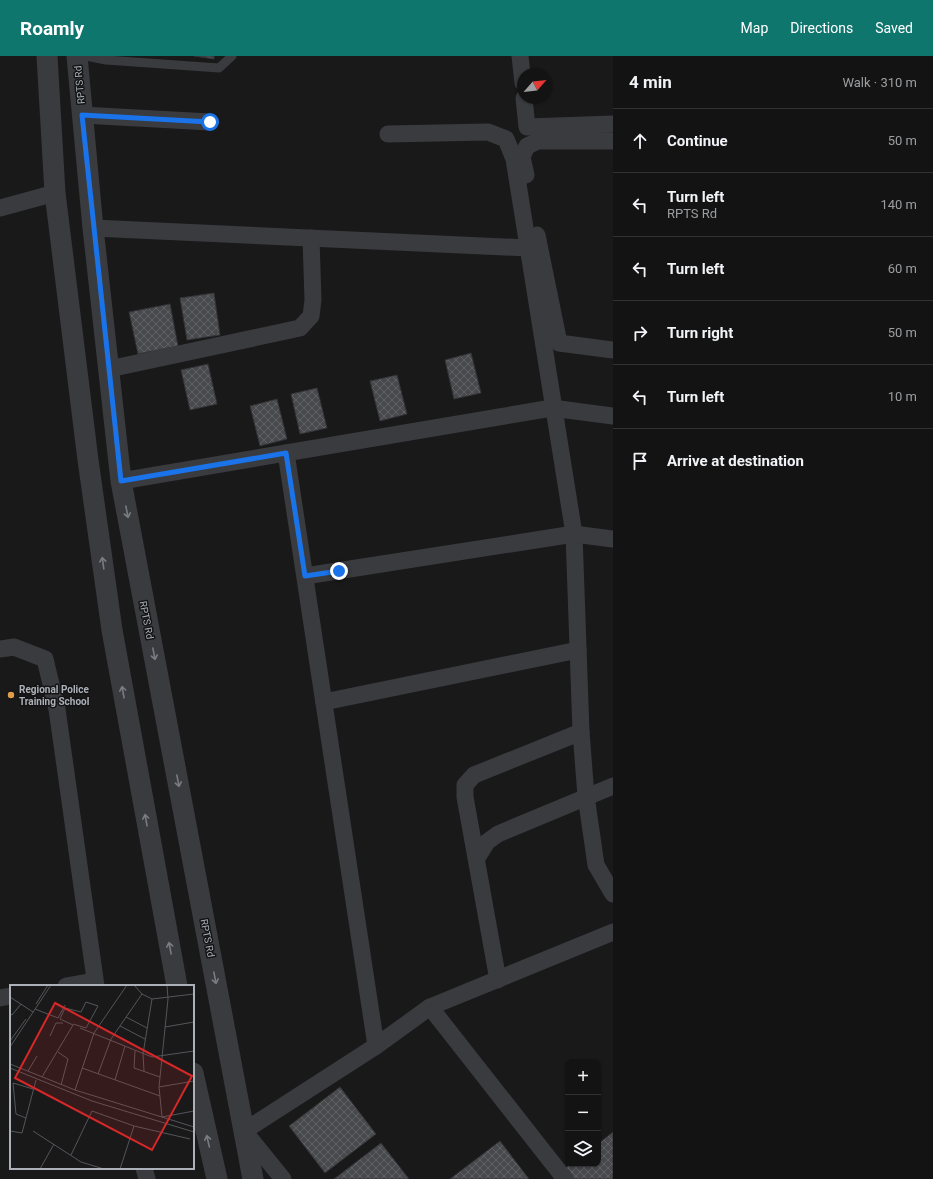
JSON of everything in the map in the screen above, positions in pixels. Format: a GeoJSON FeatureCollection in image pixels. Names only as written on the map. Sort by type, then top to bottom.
{"type":"FeatureCollection","features":[{"type":"Feature","properties":{"kind":"street"},"geometry":{"type":"LineString","coordinates":[[47,56],[55,194],[89,468],[112,630],[177,985]]}},
{"type":"Feature","properties":{"kind":"street","name":"RPTS Rd"},"geometry":{"type":"LineString","coordinates":[[77,56],[93,228],[121,481],[253,1179]]}},
{"type":"Feature","properties":{"kind":"street"},"geometry":{"type":"LineString","coordinates":[[520,56],[521,68]]}},
{"type":"Feature","properties":{"kind":"street"},"geometry":{"type":"LineString","coordinates":[[525,104],[527,127],[613,124]]}},
{"type":"Feature","properties":{"kind":"street"},"geometry":{"type":"LineString","coordinates":[[82,115],[210,122]]}},
{"type":"Feature","properties":{"kind":"street"},"geometry":{"type":"LineString","coordinates":[[388,134],[488,132],[506,140],[514,159],[534,247]]}},
{"type":"Feature","properties":{"kind":"street"},"geometry":{"type":"LineString","coordinates":[[613,141],[538,141],[527,146],[522,157],[534,247],[548,331],[552,408],[574,534],[581,732],[586,796],[596,865],[613,894]]}},
{"type":"Feature","properties":{"kind":"street"},"geometry":{"type":"LineString","coordinates":[[0,208],[55,194]]}},
{"type":"Feature","properties":{"kind":"street"},"geometry":{"type":"LineString","coordinates":[[93,228],[534,247]]}},
{"type":"Feature","properties":{"kind":"street"},"geometry":{"type":"LineString","coordinates":[[93,228],[534,247]]}},
{"type":"Feature","properties":{"kind":"street"},"geometry":{"type":"LineString","coordinates":[[109,370],[300,328],[311,316],[313,300],[310,238]]}},
{"type":"Feature","properties":{"kind":"street"},"geometry":{"type":"LineString","coordinates":[[548,331],[559,343],[613,350]]}},
{"type":"Feature","properties":{"kind":"street"},"geometry":{"type":"LineString","coordinates":[[121,481],[552,408],[613,416]]}},
{"type":"Feature","properties":{"kind":"street"},"geometry":{"type":"LineString","coordinates":[[286,453],[376,1046]]}},
{"type":"Feature","properties":{"kind":"street"},"geometry":{"type":"LineString","coordinates":[[305,576],[574,534],[613,539]]}},
{"type":"Feature","properties":{"kind":"street"},"geometry":{"type":"LineString","coordinates":[[0,649],[14,647],[45,659],[57,709],[95,983],[76,985]]}},
{"type":"Feature","properties":{"kind":"street"},"geometry":{"type":"LineString","coordinates":[[324,702],[578,650]]}},
{"type":"Feature","properties":{"kind":"street"},"geometry":{"type":"LineString","coordinates":[[498,980],[465,797],[465,785],[474,775],[581,732]]}},
{"type":"Feature","properties":{"kind":"street"},"geometry":{"type":"LineString","coordinates":[[477,858],[487,842],[498,834],[613,786]]}},
{"type":"Feature","properties":{"kind":"street"},"geometry":{"type":"LineString","coordinates":[[282,1179],[244,1131],[376,1046],[430,1008],[613,932]]}},
{"type":"Feature","properties":{"kind":"street"},"geometry":{"type":"LineString","coordinates":[[0,998],[10,996]]}},
{"type":"Feature","properties":{"kind":"street"},"geometry":{"type":"LineString","coordinates":[[430,1008],[565,1179]]}},
{"type":"Feature","properties":{"kind":"street"},"geometry":{"type":"LineString","coordinates":[[194,1077],[217,1179]]}},
{"type":"Feature","properties":{"kind":"street"},"geometry":{"type":"LineString","coordinates":[[144,1169],[147,1179]]}},
{"type":"Feature","properties":{"kind":"lane"},"geometry":{"type":"LineString","coordinates":[[86,56],[106,60],[219,68],[232,56]]}},
{"type":"Feature","properties":{"kind":"building"},"geometry":{"type":"Polygon","coordinates":[[[194,56],[214,56],[214,59],[194,56]]]}},
{"type":"Feature","properties":{"kind":"building"},"geometry":{"type":"Polygon","coordinates":[[[214,293],[220,335],[187,340],[180,298],[214,293]]]}},
{"type":"Feature","properties":{"kind":"building"},"geometry":{"type":"Polygon","coordinates":[[[170,304],[178,346],[138,354],[129,312],[170,304]]]}},
{"type":"Feature","properties":{"kind":"building"},"geometry":{"type":"Polygon","coordinates":[[[471,353],[481,393],[454,399],[445,360],[471,353]]]}},
{"type":"Feature","properties":{"kind":"building"},"geometry":{"type":"Polygon","coordinates":[[[208,364],[217,404],[190,410],[181,370],[208,364]]]}},
{"type":"Feature","properties":{"kind":"building"},"geometry":{"type":"Polygon","coordinates":[[[397,375],[407,414],[380,421],[370,381],[397,375]]]}},
{"type":"Feature","properties":{"kind":"building"},"geometry":{"type":"Polygon","coordinates":[[[317,388],[327,428],[300,434],[291,394],[317,388]]]}},
{"type":"Feature","properties":{"kind":"building"},"geometry":{"type":"Polygon","coordinates":[[[277,399],[287,439],[260,446],[250,406],[277,399]]]}},
{"type":"Feature","properties":{"kind":"building"},"geometry":{"type":"Polygon","coordinates":[[[340,1087],[376,1134],[325,1173],[289,1126],[340,1087]]]}},
{"type":"Feature","properties":{"kind":"building"},"geometry":{"type":"Polygon","coordinates":[[[613,1132],[613,1179],[574,1179],[566,1168],[567,1167],[601,1167],[601,1142],[613,1132]]]}},
{"type":"Feature","properties":{"kind":"building"},"geometry":{"type":"Polygon","coordinates":[[[500,1141],[529,1179],[450,1179],[500,1141]]]}},
{"type":"Feature","properties":{"kind":"building"},"geometry":{"type":"Polygon","coordinates":[[[381,1143],[409,1179],[334,1179],[381,1143]]]}},
{"type":"Feature","properties":{"kind":"place","name":"Regional Police Training School"},"geometry":{"type":"Point","coordinates":[11,695]}},
{"type":"Feature","properties":{"kind":"route"},"geometry":{"type":"LineString","coordinates":[[210,122],[82,115],[121,481],[286,453],[305,576],[339,571]]}}]}
